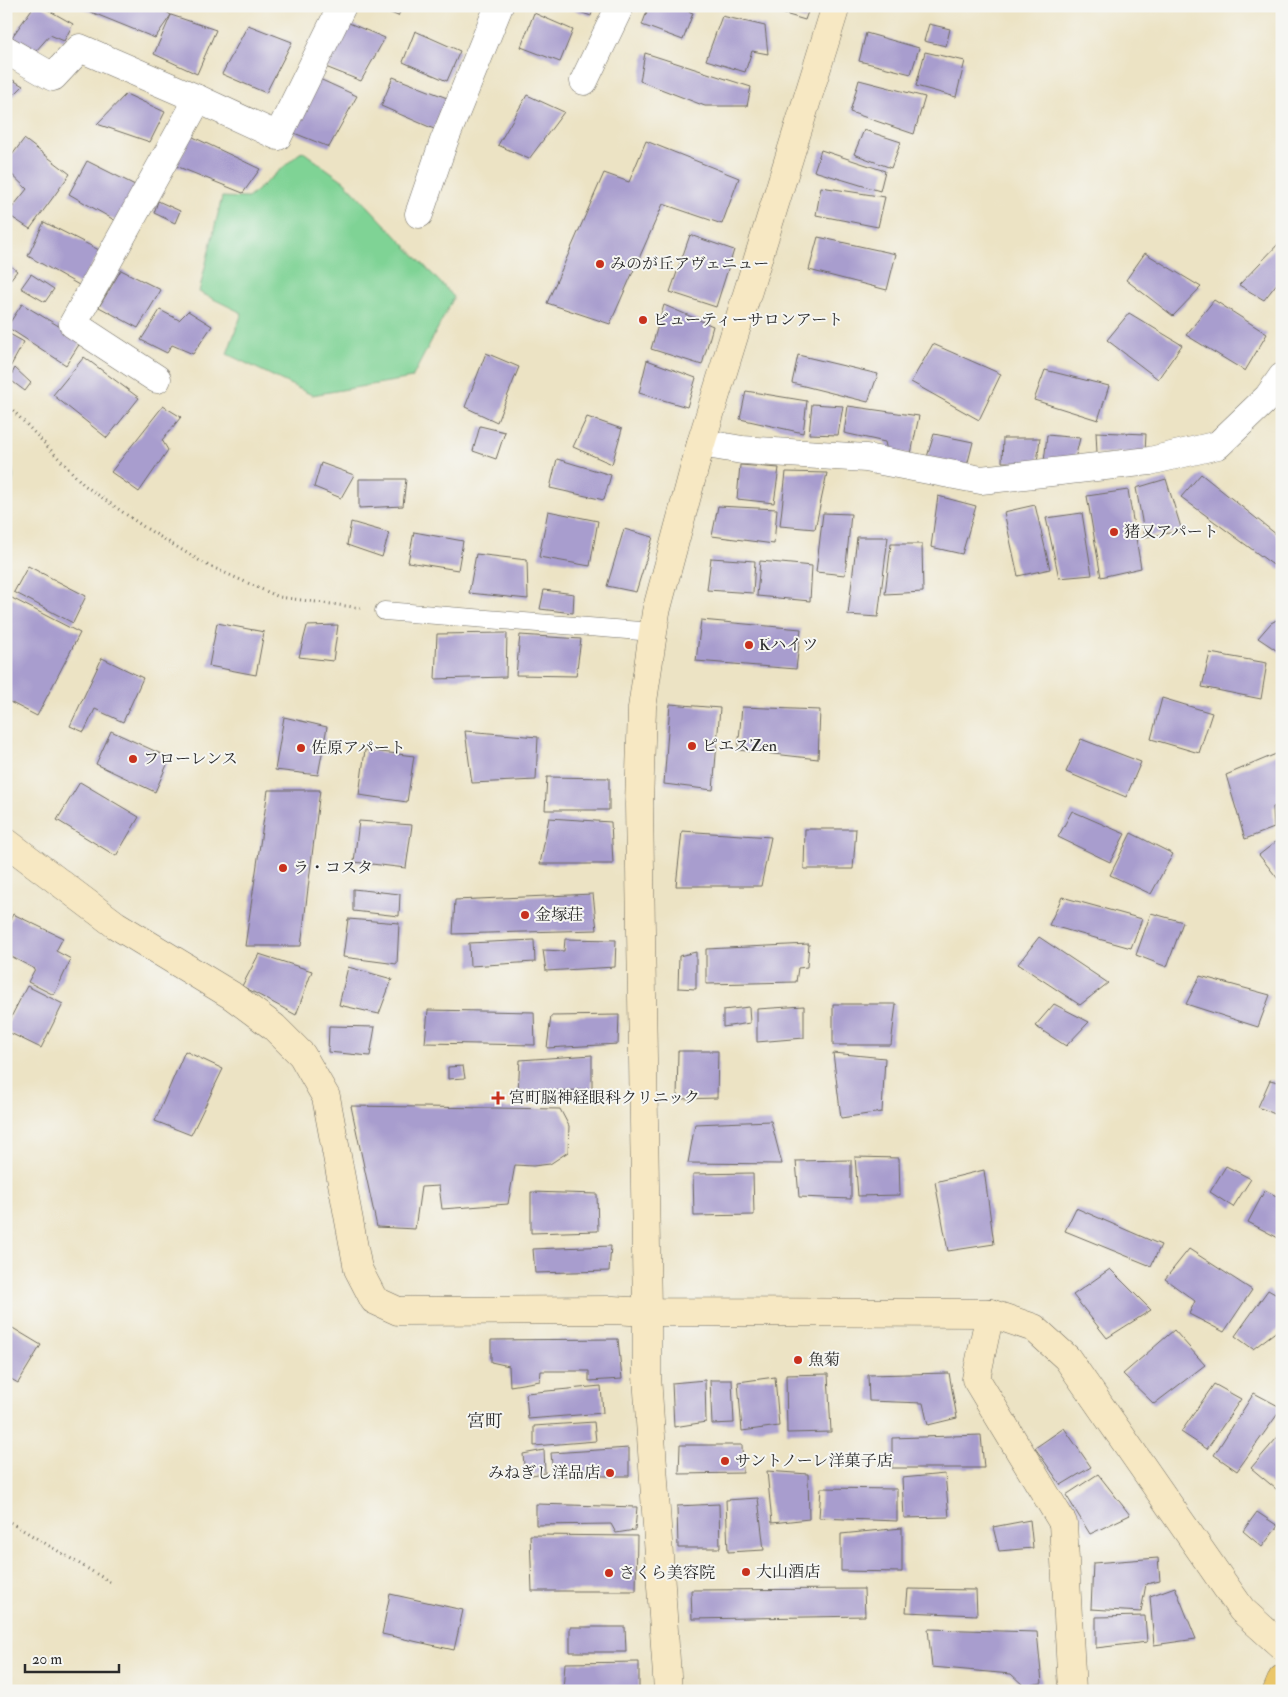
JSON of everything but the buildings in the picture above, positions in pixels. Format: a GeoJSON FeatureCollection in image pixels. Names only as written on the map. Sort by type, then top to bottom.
{"type":"FeatureCollection","features":[{"type":"Feature","properties":{"kind":"highway"},"geometry":{"type":"LineString","coordinates":[[1277,1691],[1282,1679]]}},
{"type":"Feature","properties":{"kind":"street"},"geometry":{"type":"LineString","coordinates":[[6,50],[53,77],[80,48],[198,98],[278,136],[342,6]]}},
{"type":"Feature","properties":{"kind":"street"},"geometry":{"type":"LineString","coordinates":[[419,214],[444,141],[499,6]]}},
{"type":"Feature","properties":{"kind":"street"},"geometry":{"type":"LineString","coordinates":[[584,81],[620,6]]}},
{"type":"Feature","properties":{"kind":"street"},"geometry":{"type":"LineString","coordinates":[[668,1691],[647,1376],[639,805],[642,708],[656,612],[701,443],[836,6]]}},
{"type":"Feature","properties":{"kind":"street"},"geometry":{"type":"LineString","coordinates":[[158,379],[74,324],[198,98]]}},
{"type":"Feature","properties":{"kind":"street"},"geometry":{"type":"LineString","coordinates":[[701,443],[742,450],[866,458],[981,480],[1141,462],[1218,445],[1268,397],[1282,377]]}},
{"type":"Feature","properties":{"kind":"street"},"geometry":{"type":"LineString","coordinates":[[6,842],[116,924],[223,990],[253,1011],[274,1027],[302,1055],[326,1097],[358,1269],[374,1300],[398,1311],[613,1310],[647,1312],[990,1313],[1034,1328],[1067,1358],[1242,1610],[1282,1646]]}},
{"type":"Feature","properties":{"kind":"street"},"geometry":{"type":"LineString","coordinates":[[990,1313],[976,1379],[1063,1523],[1072,1691]]}},
{"type":"Feature","properties":{"kind":"lane"},"geometry":{"type":"LineString","coordinates":[[384,611],[653,632]]}},
{"type":"Feature","properties":{"kind":"path"},"geometry":{"type":"LineString","coordinates":[[6,403],[84,485],[144,527],[205,564],[279,597],[384,611]]}},
{"type":"Feature","properties":{"kind":"path"},"geometry":{"type":"LineString","coordinates":[[6,1530],[7,1520],[110,1582]]}},
{"type":"Feature","properties":{"kind":"green space"},"geometry":{"type":"Polygon","coordinates":[[[302,151],[345,182],[454,297],[412,378],[312,395],[227,354],[242,313],[199,292],[222,197],[248,198],[302,151]]]}},
{"type":"Feature","properties":{"kind":"green space"},"geometry":{"type":"Polygon","coordinates":[[[6,458],[12,468],[13,479],[6,500],[6,458]]]}},
{"type":"Feature","properties":{"kind":"place","name":"みのが丘アヴェニュー"},"geometry":{"type":"Point","coordinates":[600,264]}},
{"type":"Feature","properties":{"kind":"place","name":"ビューティーサロンアート"},"geometry":{"type":"Point","coordinates":[643,320]}},
{"type":"Feature","properties":{"kind":"place","name":"猪又アパート"},"geometry":{"type":"Point","coordinates":[1114,532]}},
{"type":"Feature","properties":{"kind":"place","name":"Kハイツ"},"geometry":{"type":"Point","coordinates":[749,645]}},
{"type":"Feature","properties":{"kind":"place","name":"ピエスZen"},"geometry":{"type":"Point","coordinates":[692,746]}},
{"type":"Feature","properties":{"kind":"place","name":"佐原アパート"},"geometry":{"type":"Point","coordinates":[301,748]}},
{"type":"Feature","properties":{"kind":"place","name":"フローレンス"},"geometry":{"type":"Point","coordinates":[133,759]}},
{"type":"Feature","properties":{"kind":"place","name":"ラ・コスタ"},"geometry":{"type":"Point","coordinates":[283,868]}},
{"type":"Feature","properties":{"kind":"place","name":"金塚荘"},"geometry":{"type":"Point","coordinates":[525,915]}},
{"type":"Feature","properties":{"kind":"place","name":"宮町脳神経眼科クリニック"},"geometry":{"type":"Point","coordinates":[498,1098]}},
{"type":"Feature","properties":{"kind":"place","name":"魚菊"},"geometry":{"type":"Point","coordinates":[798,1360]}},
{"type":"Feature","properties":{"kind":"place","name":"サントノーレ洋菓子店"},"geometry":{"type":"Point","coordinates":[725,1461]}},
{"type":"Feature","properties":{"kind":"place","name":"みねぎし洋品店"},"geometry":{"type":"Point","coordinates":[610,1473]}},
{"type":"Feature","properties":{"kind":"place","name":"大山酒店"},"geometry":{"type":"Point","coordinates":[746,1572]}},
{"type":"Feature","properties":{"kind":"place","name":"さくら美容院"},"geometry":{"type":"Point","coordinates":[609,1573]}},
{"type":"Feature","properties":{"kind":"district","name":"宮町"},"geometry":{"type":"Point","coordinates":[485,1421]}}]}
